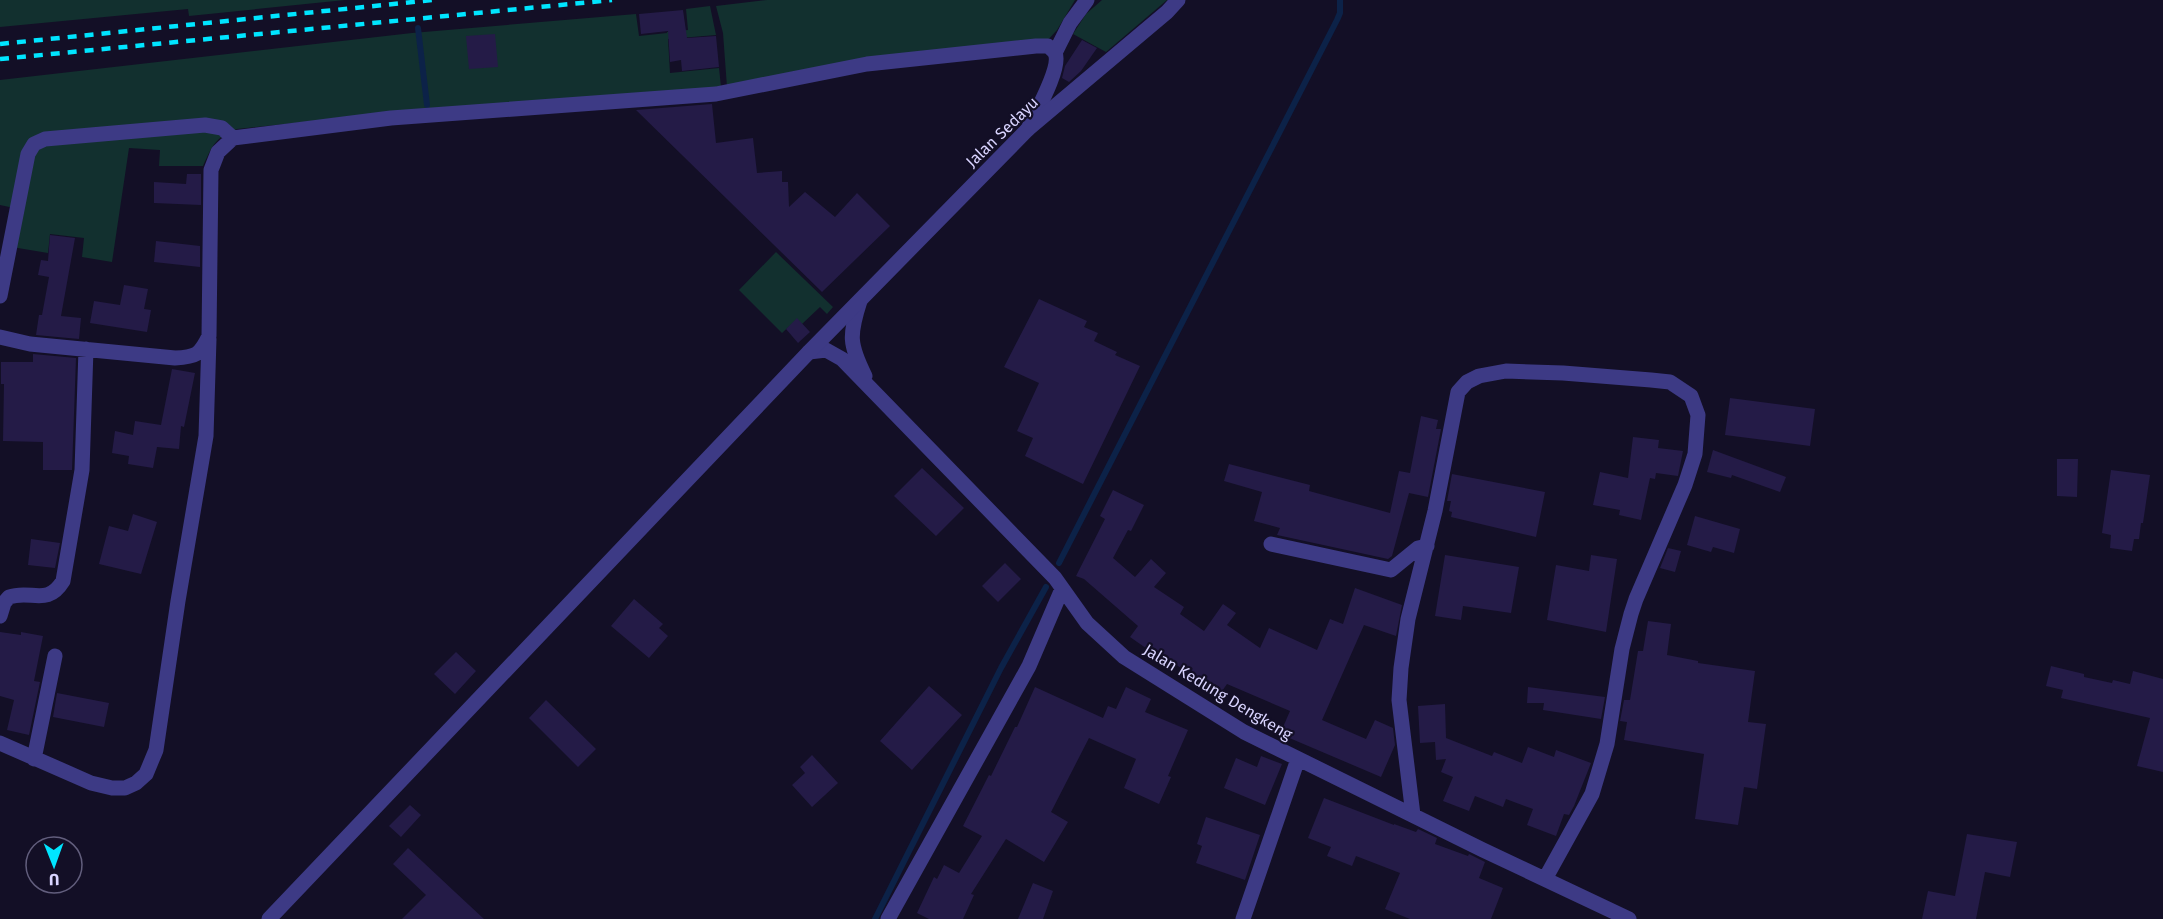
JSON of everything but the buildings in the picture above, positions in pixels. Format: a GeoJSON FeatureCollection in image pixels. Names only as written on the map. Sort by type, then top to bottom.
{"type":"FeatureCollection","features":[{"type":"Feature","properties":{"kind":"street"},"geometry":{"type":"LineString","coordinates":[[1028,129],[1053,74],[1056,63],[1055,53],[1070,23],[1088,0]]}},
{"type":"Feature","properties":{"kind":"street","name":"Jalan Sedayu"},"geometry":{"type":"LineString","coordinates":[[268,919],[809,352],[1028,129],[1167,12],[1178,0]]}},
{"type":"Feature","properties":{"kind":"street"},"geometry":{"type":"LineString","coordinates":[[0,743],[91,783],[111,788],[125,788],[136,783],[146,774],[156,750],[174,622],[206,436],[211,170],[218,152],[233,138],[391,118],[716,94],[867,64],[1036,46],[1048,46],[1055,53]]}},
{"type":"Feature","properties":{"kind":"street"},"geometry":{"type":"LineString","coordinates":[[0,296],[28,154],[34,144],[45,139],[205,124],[222,128],[233,138]]}},
{"type":"Feature","properties":{"kind":"street"},"geometry":{"type":"LineString","coordinates":[[860,301],[852,330],[852,341],[854,354],[870,387]]}},
{"type":"Feature","properties":{"kind":"street"},"geometry":{"type":"LineString","coordinates":[[0,338],[30,344],[175,358],[192,357],[202,349],[209,336]]}},
{"type":"Feature","properties":{"kind":"street"},"geometry":{"type":"LineString","coordinates":[[0,616],[4,603],[4,590],[20,595],[45,596],[53,594],[63,581],[82,470],[86,349]]}},
{"type":"Feature","properties":{"kind":"street","name":"Jalan Kedung Dengkeng"},"geometry":{"type":"LineString","coordinates":[[809,352],[817,350],[834,353],[842,359],[1055,578],[1087,623],[1124,657],[1244,732],[1629,919]]}},
{"type":"Feature","properties":{"kind":"street"},"geometry":{"type":"LineString","coordinates":[[1413,815],[1399,700],[1401,668],[1408,619],[1427,546],[1458,392],[1467,382],[1479,376],[1506,371],[1563,373],[1670,382],[1690,396],[1698,415],[1695,454],[1685,485],[1633,607],[1622,649],[1607,744],[1592,794],[1545,879]]}},
{"type":"Feature","properties":{"kind":"street"},"geometry":{"type":"LineString","coordinates":[[1271,544],[1391,570],[1418,548],[1427,546]]}},
{"type":"Feature","properties":{"kind":"street"},"geometry":{"type":"LineString","coordinates":[[888,919],[1029,666],[1062,589]]}},
{"type":"Feature","properties":{"kind":"street"},"geometry":{"type":"LineString","coordinates":[[34,759],[55,656]]}},
{"type":"Feature","properties":{"kind":"street"},"geometry":{"type":"LineString","coordinates":[[1243,919],[1298,759]]}},
{"type":"Feature","properties":{"kind":"green space"},"geometry":{"type":"Polygon","coordinates":[[[0,0],[345,0],[189,16],[188,9],[0,27],[0,0]]]}},
{"type":"Feature","properties":{"kind":"green space"},"geometry":{"type":"Polygon","coordinates":[[[767,0],[1075,0],[1057,30],[1047,41],[727,87],[723,33],[716,6],[767,0]]]}},
{"type":"Feature","properties":{"kind":"green space"},"geometry":{"type":"Polygon","coordinates":[[[1102,0],[1167,0],[1106,52],[1073,34],[1086,14],[1102,0]]]}},
{"type":"Feature","properties":{"kind":"green space"},"geometry":{"type":"Polygon","coordinates":[[[710,6],[716,35],[668,39],[670,73],[719,68],[721,87],[420,110],[237,129],[224,135],[216,143],[203,166],[159,166],[160,150],[129,148],[112,262],[82,257],[84,238],[50,234],[48,253],[12,247],[19,209],[0,205],[0,80],[412,33],[636,14],[639,36],[688,30],[686,9],[710,6]]]}},
{"type":"Feature","properties":{"kind":"green space"},"geometry":{"type":"Polygon","coordinates":[[[776,252],[833,307],[827,314],[820,307],[802,324],[797,319],[782,333],[739,290],[776,252]]]}},
{"type":"Feature","properties":{"kind":"waterway"},"geometry":{"type":"LineString","coordinates":[[1059,563],[1337,20],[1340,13],[1340,0]]}},
{"type":"Feature","properties":{"kind":"waterway"},"geometry":{"type":"LineString","coordinates":[[418,28],[427,105]]}},
{"type":"Feature","properties":{"kind":"waterway"},"geometry":{"type":"LineString","coordinates":[[875,919],[1001,668],[1046,587]]}},
{"type":"Feature","properties":{"kind":"railway"},"geometry":{"type":"LineString","coordinates":[[0,44],[433,0]]}},
{"type":"Feature","properties":{"kind":"railway"},"geometry":{"type":"LineString","coordinates":[[0,59],[612,0]]}}]}
